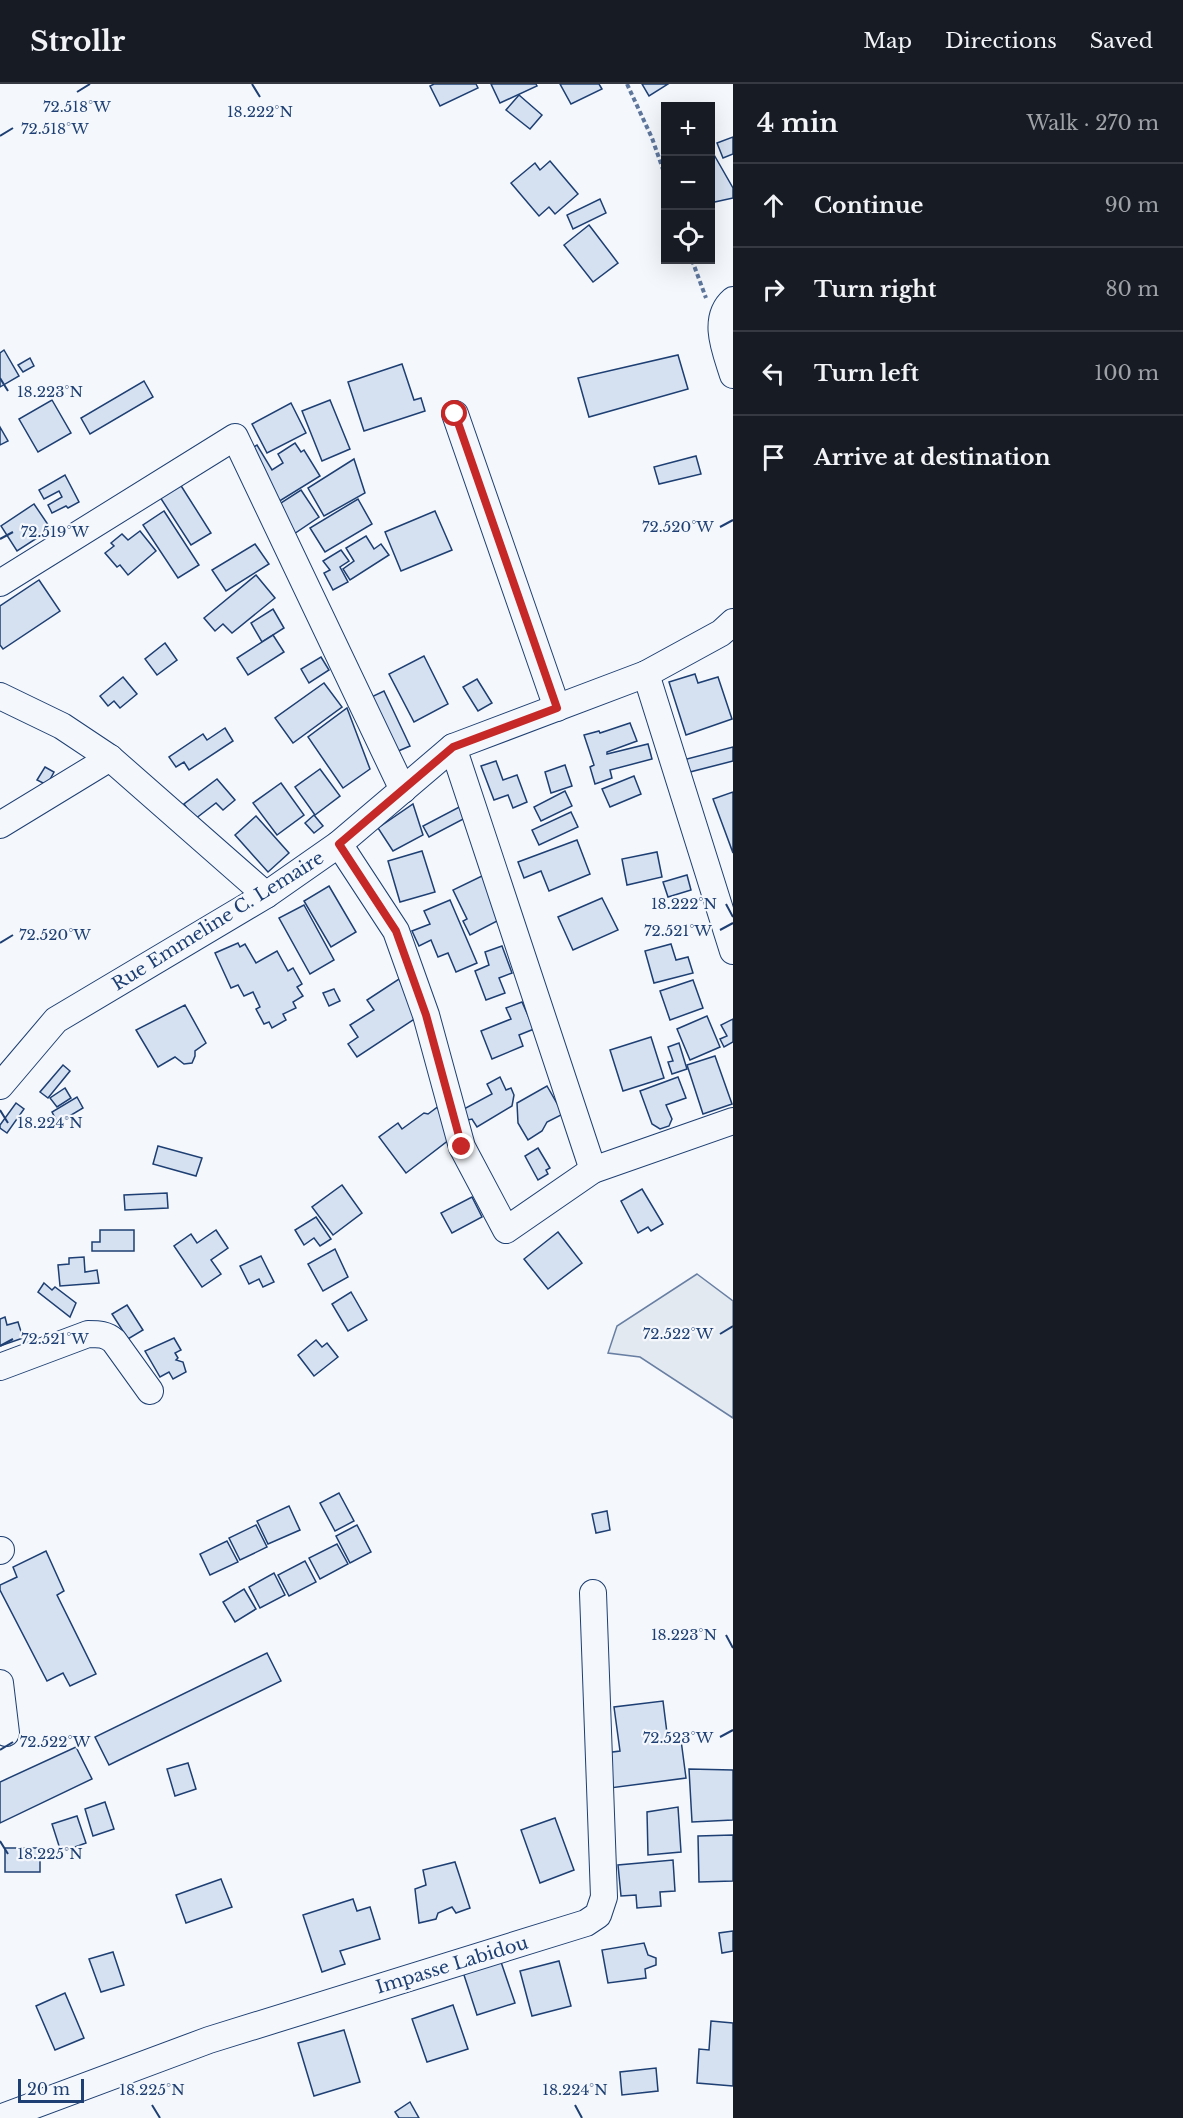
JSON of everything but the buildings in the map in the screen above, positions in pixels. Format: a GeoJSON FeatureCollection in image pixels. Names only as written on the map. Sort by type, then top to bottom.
{"type":"FeatureCollection","features":[{"type":"Feature","properties":{"kind":"street"},"geometry":{"type":"LineString","coordinates":[[733,300],[728,305],[721,327],[733,375]]}},
{"type":"Feature","properties":{"kind":"street"},"geometry":{"type":"LineString","coordinates":[[455,414],[557,708]]}},
{"type":"Feature","properties":{"kind":"street"},"geometry":{"type":"LineString","coordinates":[[0,583],[235,437],[403,790]]}},
{"type":"Feature","properties":{"kind":"street","name":"Rue Emmeline C. Lemaire"},"geometry":{"type":"LineString","coordinates":[[0,1086],[56,1020],[266,895],[339,844],[453,747],[646,674],[721,633],[733,622]]}},
{"type":"Feature","properties":{"kind":"street"},"geometry":{"type":"LineString","coordinates":[[646,674],[733,951]]}},
{"type":"Feature","properties":{"kind":"street"},"geometry":{"type":"LineString","coordinates":[[0,696],[62,726],[110,758],[266,895]]}},
{"type":"Feature","properties":{"kind":"street"},"geometry":{"type":"LineString","coordinates":[[453,747],[593,1170]]}},
{"type":"Feature","properties":{"kind":"street"},"geometry":{"type":"LineString","coordinates":[[0,825],[110,758]]}},
{"type":"Feature","properties":{"kind":"street"},"geometry":{"type":"LineString","coordinates":[[339,844],[396,931],[426,1015],[462,1147],[506,1230],[593,1170],[733,1120]]}},
{"type":"Feature","properties":{"kind":"street"},"geometry":{"type":"LineString","coordinates":[[0,1367],[88,1334],[107,1335],[114,1341],[150,1391]]}},
{"type":"Feature","properties":{"kind":"street","name":"Impasse Labidou"},"geometry":{"type":"LineString","coordinates":[[0,2118],[209,2040],[586,1923],[598,1915],[604,1897],[593,1593]]}},
{"type":"Feature","properties":{"kind":"street"},"geometry":{"type":"LineString","coordinates":[[0,1683],[6,1733]]}},
{"type":"Feature","properties":{"kind":"path"},"geometry":{"type":"LineString","coordinates":[[627,84],[652,138],[661,164]]}},
{"type":"Feature","properties":{"kind":"shaded area"},"geometry":{"type":"Polygon","coordinates":[[[697,1274],[733,1301],[733,1418],[640,1357],[608,1353],[617,1326],[697,1274]]]}},
{"type":"Feature","properties":{"kind":"route"},"geometry":{"type":"LineString","coordinates":[[455,414],[557,708],[453,747],[339,844],[396,931],[426,1015],[462,1147]]}}]}
